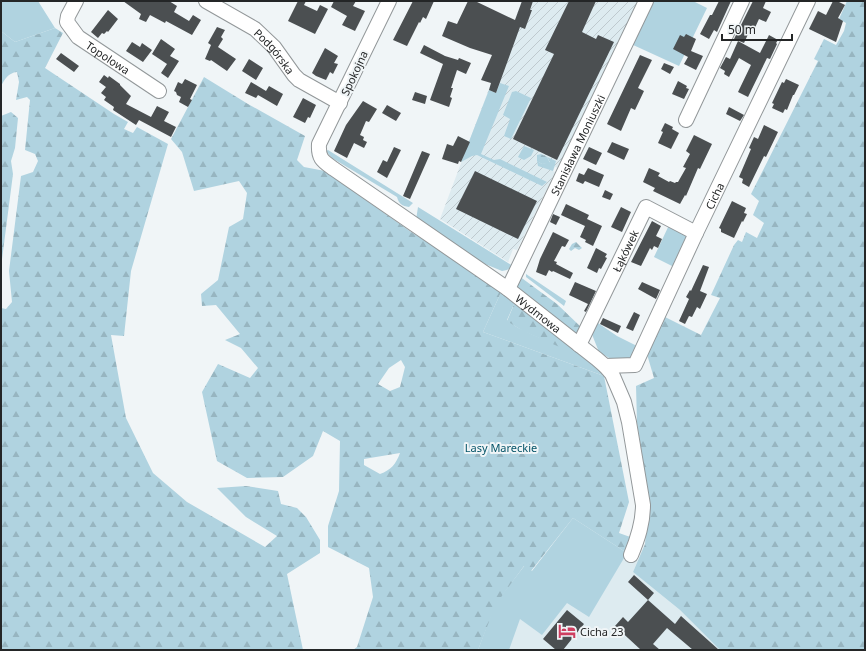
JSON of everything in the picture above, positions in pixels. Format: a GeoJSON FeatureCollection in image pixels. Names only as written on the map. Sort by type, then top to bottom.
{"type":"FeatureCollection","features":[{"type":"Feature","properties":{"kind":"street","name":"Podgórska"},"geometry":{"type":"LineString","coordinates":[[206,1],[255,28],[274,47],[299,80],[340,103]]}},
{"type":"Feature","properties":{"kind":"street","name":"Spokojna"},"geometry":{"type":"LineString","coordinates":[[319,144],[388,1]]}},
{"type":"Feature","properties":{"kind":"street","name":"Stanisława Moniuszki"},"geometry":{"type":"LineString","coordinates":[[508,289],[646,1]]}},
{"type":"Feature","properties":{"kind":"street"},"geometry":{"type":"LineString","coordinates":[[686,120],[742,1]]}},
{"type":"Feature","properties":{"kind":"street","name":"Cicha"},"geometry":{"type":"LineString","coordinates":[[605,366],[635,365],[696,233],[808,1]]}},
{"type":"Feature","properties":{"kind":"street","name":"Topolowa"},"geometry":{"type":"LineString","coordinates":[[75,2],[68,16],[67,22],[78,37],[160,91]]}},
{"type":"Feature","properties":{"kind":"street","name":"Wydmowa"},"geometry":{"type":"LineString","coordinates":[[319,144],[318,154],[323,161],[508,289],[605,366],[612,374],[624,402],[629,422],[643,505],[643,518],[640,532],[631,555]]}},
{"type":"Feature","properties":{"kind":"street","name":"Łąkówek"},"geometry":{"type":"LineString","coordinates":[[579,345],[646,207],[696,233]]}},
{"type":"Feature","properties":{"kind":"shaded area"},"geometry":{"type":"Polygon","coordinates":[[[522,1],[641,1],[558,168],[555,167],[553,171],[555,172],[517,250],[513,249],[508,262],[440,219],[522,1]]]}},
{"type":"Feature","properties":{"kind":"shaded area"},"geometry":{"type":"Polygon","coordinates":[[[573,518],[638,560],[633,572],[680,610],[720,650],[478,650],[532,571],[573,518]]]}},
{"type":"Feature","properties":{"kind":"green space"},"geometry":{"type":"Polygon","coordinates":[[[1,1],[38,1],[55,28],[15,42],[1,31],[1,1]]]}},
{"type":"Feature","properties":{"kind":"green space"},"geometry":{"type":"Polygon","coordinates":[[[651,1],[693,1],[707,8],[679,66],[631,44],[651,1]]]}},
{"type":"Feature","properties":{"kind":"green space"},"geometry":{"type":"Polygon","coordinates":[[[847,1],[865,1],[865,650],[720,650],[680,610],[633,572],[645,544],[649,499],[637,423],[636,386],[654,378],[646,351],[661,315],[701,335],[720,298],[711,295],[734,245],[738,240],[742,242],[746,232],[757,238],[764,223],[753,215],[759,201],[751,194],[818,61],[814,59],[824,39],[836,45],[844,31],[846,23],[839,19],[847,1]]]}},
{"type":"Feature","properties":{"kind":"green space"},"geometry":{"type":"Polygon","coordinates":[[[55,28],[63,33],[45,68],[128,122],[124,129],[133,133],[137,127],[168,144],[131,271],[124,336],[111,335],[126,418],[153,473],[187,502],[265,547],[277,536],[246,517],[217,488],[246,486],[278,491],[281,504],[297,508],[306,517],[320,540],[320,553],[287,574],[303,650],[1,650],[1,308],[6,309],[12,302],[9,271],[21,176],[33,172],[38,161],[35,154],[25,150],[30,100],[27,97],[16,100],[19,82],[17,72],[9,75],[1,86],[1,31],[15,42],[55,28]]]}},
{"type":"Feature","properties":{"kind":"green space","name":"Lasy Mareckie"},"geometry":{"type":"Polygon","coordinates":[[[204,77],[305,136],[297,160],[304,167],[325,171],[411,232],[502,290],[483,332],[604,376],[629,502],[619,533],[633,538],[627,553],[573,518],[531,571],[524,566],[496,604],[478,650],[353,650],[357,647],[373,597],[369,568],[328,547],[328,526],[339,491],[340,441],[323,431],[313,456],[283,477],[247,478],[217,461],[202,392],[218,364],[250,378],[258,368],[241,348],[225,340],[240,334],[216,305],[202,306],[201,294],[218,280],[229,227],[243,219],[247,193],[239,181],[194,191],[182,152],[171,139],[204,77]],[[401,360],[389,368],[378,384],[390,391],[400,387],[405,367],[401,360]],[[400,453],[364,459],[364,465],[380,474],[393,466],[400,453]]]}},
{"type":"Feature","properties":{"kind":"green space"},"geometry":{"type":"Polygon","coordinates":[[[500,83],[509,86],[481,154],[494,160],[500,159],[547,182],[542,186],[477,155],[461,162],[489,90],[496,93],[500,83]]]}},
{"type":"Feature","properties":{"kind":"green space"},"geometry":{"type":"Polygon","coordinates":[[[516,91],[531,98],[511,139],[504,136],[510,119],[503,115],[512,92],[516,91]]]}},
{"type":"Feature","properties":{"kind":"green space"},"geometry":{"type":"Polygon","coordinates":[[[11,112],[18,118],[15,148],[11,161],[13,174],[1,267],[1,116],[11,112]]]}},
{"type":"Feature","properties":{"kind":"green space"},"geometry":{"type":"Polygon","coordinates":[[[524,146],[534,150],[531,156],[524,160],[518,157],[524,146]]]}},
{"type":"Feature","properties":{"kind":"green space"},"geometry":{"type":"Polygon","coordinates":[[[328,150],[413,203],[409,207],[403,205],[397,197],[332,158],[326,151],[328,150]]]}},
{"type":"Feature","properties":{"kind":"green space"},"geometry":{"type":"Polygon","coordinates":[[[541,154],[547,157],[550,163],[542,164],[537,161],[537,155],[541,154]]]}},
{"type":"Feature","properties":{"kind":"green space"},"geometry":{"type":"Polygon","coordinates":[[[547,157],[556,161],[553,171],[538,166],[537,161],[542,164],[550,162],[547,157]]]}},
{"type":"Feature","properties":{"kind":"green space"},"geometry":{"type":"Polygon","coordinates":[[[418,207],[513,266],[502,271],[485,264],[464,252],[416,220],[418,207]]]}},
{"type":"Feature","properties":{"kind":"green space"},"geometry":{"type":"Polygon","coordinates":[[[670,223],[693,233],[676,268],[654,257],[670,223]]]}},
{"type":"Feature","properties":{"kind":"green space"},"geometry":{"type":"Polygon","coordinates":[[[576,242],[582,248],[579,250],[575,248],[571,251],[569,249],[572,244],[576,242]]]}},
{"type":"Feature","properties":{"kind":"green space"},"geometry":{"type":"Polygon","coordinates":[[[526,274],[566,301],[564,306],[526,277],[526,274]]]}},
{"type":"Feature","properties":{"kind":"green space"},"geometry":{"type":"Polygon","coordinates":[[[519,276],[557,304],[582,328],[576,334],[518,290],[516,284],[519,276]]]}},
{"type":"Feature","properties":{"kind":"green space"},"geometry":{"type":"Polygon","coordinates":[[[502,290],[515,302],[507,320],[533,335],[577,353],[587,359],[604,376],[483,332],[502,290]]]}},
{"type":"Feature","properties":{"kind":"green space"},"geometry":{"type":"Polygon","coordinates":[[[515,302],[587,359],[523,331],[507,321],[515,302]]]}},
{"type":"Feature","properties":{"kind":"green space"},"geometry":{"type":"Polygon","coordinates":[[[595,321],[617,336],[639,347],[634,360],[611,359],[599,352],[591,332],[595,321]]]}},
{"type":"Feature","properties":{"kind":"green space"},"geometry":{"type":"Polygon","coordinates":[[[573,518],[627,553],[589,617],[567,603],[542,635],[520,619],[509,650],[478,650],[495,604],[525,565],[532,571],[573,518]]]}},
{"type":"Feature","properties":{"kind":"building"},"geometry":{"type":"Polygon","coordinates":[[[123,1],[169,1],[177,6],[174,12],[189,21],[193,15],[201,20],[192,35],[166,21],[165,23],[150,15],[146,22],[139,19],[141,14],[123,1]]]}},
{"type":"Feature","properties":{"kind":"building"},"geometry":{"type":"Polygon","coordinates":[[[298,1],[306,1],[304,5],[317,11],[320,5],[328,9],[315,34],[288,21],[298,1]]]}},
{"type":"Feature","properties":{"kind":"building"},"geometry":{"type":"Polygon","coordinates":[[[334,1],[356,1],[353,6],[365,11],[355,31],[342,25],[347,16],[331,7],[334,1]]]}},
{"type":"Feature","properties":{"kind":"building"},"geometry":{"type":"Polygon","coordinates":[[[413,1],[434,1],[426,19],[423,17],[420,23],[419,22],[407,46],[393,40],[413,1]]]}},
{"type":"Feature","properties":{"kind":"building"},"geometry":{"type":"Polygon","coordinates":[[[468,1],[475,1],[515,20],[522,1],[533,1],[530,10],[532,10],[525,29],[520,27],[496,93],[489,90],[491,83],[481,80],[492,55],[470,48],[442,36],[448,21],[457,24],[468,1]]]}},
{"type":"Feature","properties":{"kind":"building"},"geometry":{"type":"Polygon","coordinates":[[[569,1],[596,1],[582,32],[596,39],[598,35],[614,42],[557,160],[513,139],[554,54],[545,50],[569,1]]]}},
{"type":"Feature","properties":{"kind":"building"},"geometry":{"type":"Polygon","coordinates":[[[719,1],[731,1],[717,32],[714,30],[709,39],[700,34],[719,1]]]}},
{"type":"Feature","properties":{"kind":"building"},"geometry":{"type":"Polygon","coordinates":[[[753,1],[766,1],[763,8],[771,12],[766,22],[759,19],[753,32],[750,30],[744,43],[734,39],[753,1]]]}},
{"type":"Feature","properties":{"kind":"building"},"geometry":{"type":"Polygon","coordinates":[[[833,1],[837,1],[845,5],[838,18],[843,21],[836,42],[809,29],[818,11],[826,15],[833,1]]]}},
{"type":"Feature","properties":{"kind":"building"},"geometry":{"type":"Polygon","coordinates":[[[108,10],[118,19],[108,32],[107,31],[104,34],[102,33],[98,38],[91,32],[108,10]]]}},
{"type":"Feature","properties":{"kind":"building"},"geometry":{"type":"Polygon","coordinates":[[[217,27],[225,30],[221,37],[223,39],[218,47],[236,59],[227,71],[211,60],[205,59],[211,45],[208,43],[217,27]]]}},
{"type":"Feature","properties":{"kind":"building"},"geometry":{"type":"Polygon","coordinates":[[[686,34],[696,39],[691,51],[703,56],[696,70],[684,64],[688,57],[673,49],[680,35],[684,37],[686,34]]]}},
{"type":"Feature","properties":{"kind":"building"},"geometry":{"type":"Polygon","coordinates":[[[769,35],[778,40],[776,43],[777,44],[770,59],[767,58],[748,97],[738,92],[751,65],[739,58],[729,77],[724,74],[725,71],[720,68],[726,57],[730,59],[738,41],[760,53],[769,35]]]}},
{"type":"Feature","properties":{"kind":"building"},"geometry":{"type":"Polygon","coordinates":[[[161,39],[175,49],[170,56],[179,61],[168,78],[161,73],[167,64],[152,54],[161,39]]]}},
{"type":"Feature","properties":{"kind":"building"},"geometry":{"type":"Polygon","coordinates":[[[132,42],[140,47],[142,43],[152,50],[143,62],[126,51],[132,42]]]}},
{"type":"Feature","properties":{"kind":"building"},"geometry":{"type":"Polygon","coordinates":[[[424,45],[445,56],[458,60],[459,58],[471,63],[466,74],[457,70],[451,88],[453,88],[450,97],[452,98],[449,107],[430,100],[443,64],[420,53],[424,45]]]}},
{"type":"Feature","properties":{"kind":"building"},"geometry":{"type":"Polygon","coordinates":[[[325,48],[338,56],[334,63],[338,64],[333,74],[330,72],[326,80],[312,73],[325,48]]]}},
{"type":"Feature","properties":{"kind":"building"},"geometry":{"type":"Polygon","coordinates":[[[61,53],[79,66],[74,72],[56,59],[61,53]]]}},
{"type":"Feature","properties":{"kind":"building"},"geometry":{"type":"Polygon","coordinates":[[[640,55],[652,60],[638,88],[644,91],[635,110],[631,108],[621,131],[607,124],[640,55]]]}},
{"type":"Feature","properties":{"kind":"building"},"geometry":{"type":"Polygon","coordinates":[[[249,59],[263,68],[256,80],[242,71],[249,59]]]}},
{"type":"Feature","properties":{"kind":"building"},"geometry":{"type":"Polygon","coordinates":[[[664,63],[674,67],[670,74],[661,69],[664,63]]]}},
{"type":"Feature","properties":{"kind":"building"},"geometry":{"type":"Polygon","coordinates":[[[104,75],[108,78],[109,76],[120,84],[131,96],[126,104],[151,117],[157,106],[169,112],[164,121],[176,127],[171,137],[139,120],[136,125],[113,110],[114,107],[104,100],[106,97],[101,93],[106,87],[99,82],[104,75]]]}},
{"type":"Feature","properties":{"kind":"building"},"geometry":{"type":"Polygon","coordinates":[[[185,79],[197,85],[188,107],[179,102],[181,97],[174,91],[178,82],[182,84],[185,79]]]}},
{"type":"Feature","properties":{"kind":"building"},"geometry":{"type":"Polygon","coordinates":[[[786,79],[799,85],[787,110],[785,109],[783,113],[772,108],[774,104],[772,103],[782,82],[784,83],[786,79]]]}},
{"type":"Feature","properties":{"kind":"building"},"geometry":{"type":"Polygon","coordinates":[[[678,81],[687,86],[686,88],[689,89],[684,99],[672,94],[678,81]]]}},
{"type":"Feature","properties":{"kind":"building"},"geometry":{"type":"Polygon","coordinates":[[[251,82],[266,91],[269,86],[283,94],[277,106],[258,95],[256,98],[245,93],[251,82]]]}},
{"type":"Feature","properties":{"kind":"building"},"geometry":{"type":"Polygon","coordinates":[[[415,92],[427,96],[425,104],[412,100],[415,92]]]}},
{"type":"Feature","properties":{"kind":"building"},"geometry":{"type":"Polygon","coordinates":[[[303,98],[316,105],[310,118],[308,117],[305,123],[293,117],[303,98]]]}},
{"type":"Feature","properties":{"kind":"building"},"geometry":{"type":"Polygon","coordinates":[[[363,101],[377,109],[369,122],[366,121],[360,135],[364,137],[363,140],[367,142],[364,148],[354,143],[347,158],[334,151],[346,125],[363,101]]]}},
{"type":"Feature","properties":{"kind":"building"},"geometry":{"type":"Polygon","coordinates":[[[387,105],[401,113],[396,121],[382,113],[387,105]]]}},
{"type":"Feature","properties":{"kind":"building"},"geometry":{"type":"Polygon","coordinates":[[[729,107],[744,115],[740,121],[726,114],[729,107]]]}},
{"type":"Feature","properties":{"kind":"building"},"geometry":{"type":"Polygon","coordinates":[[[665,123],[673,127],[672,129],[679,133],[671,149],[658,143],[665,123]]]}},
{"type":"Feature","properties":{"kind":"building"},"geometry":{"type":"Polygon","coordinates":[[[764,125],[778,132],[749,187],[742,183],[743,179],[739,177],[751,149],[749,148],[754,137],[758,139],[764,125]]]}},
{"type":"Feature","properties":{"kind":"building"},"geometry":{"type":"Polygon","coordinates":[[[694,135],[712,144],[700,169],[698,168],[686,196],[685,195],[680,204],[653,191],[655,188],[643,182],[649,168],[660,173],[658,176],[669,182],[678,182],[686,168],[683,167],[690,154],[686,151],[694,135]]]}},
{"type":"Feature","properties":{"kind":"building"},"geometry":{"type":"Polygon","coordinates":[[[458,136],[470,142],[461,162],[459,161],[458,164],[442,159],[447,144],[453,146],[458,136]]]}},
{"type":"Feature","properties":{"kind":"building"},"geometry":{"type":"Polygon","coordinates":[[[612,142],[629,149],[624,160],[607,152],[612,142]]]}},
{"type":"Feature","properties":{"kind":"building"},"geometry":{"type":"Polygon","coordinates":[[[394,147],[401,150],[387,178],[377,172],[383,160],[387,162],[394,147]]]}},
{"type":"Feature","properties":{"kind":"building"},"geometry":{"type":"Polygon","coordinates":[[[589,147],[602,153],[596,165],[583,159],[589,147]]]}},
{"type":"Feature","properties":{"kind":"building"},"geometry":{"type":"Polygon","coordinates":[[[422,151],[430,154],[410,199],[403,196],[422,151]]]}},
{"type":"Feature","properties":{"kind":"building"},"geometry":{"type":"Polygon","coordinates":[[[588,168],[604,175],[599,187],[585,181],[583,184],[576,181],[579,173],[584,175],[588,168]]]}},
{"type":"Feature","properties":{"kind":"building"},"geometry":{"type":"Polygon","coordinates":[[[475,171],[537,201],[518,239],[456,209],[475,171]]]}},
{"type":"Feature","properties":{"kind":"building"},"geometry":{"type":"Polygon","coordinates":[[[605,190],[613,194],[610,200],[602,197],[605,190]]]}},
{"type":"Feature","properties":{"kind":"building"},"geometry":{"type":"Polygon","coordinates":[[[732,201],[746,208],[744,213],[747,214],[734,238],[721,232],[721,229],[719,228],[732,201]]]}},
{"type":"Feature","properties":{"kind":"building"},"geometry":{"type":"Polygon","coordinates":[[[566,204],[589,215],[587,219],[602,226],[593,246],[585,242],[586,240],[580,237],[585,226],[561,215],[566,204]]]}},
{"type":"Feature","properties":{"kind":"building"},"geometry":{"type":"Polygon","coordinates":[[[621,207],[631,212],[622,232],[611,227],[621,207]]]}},
{"type":"Feature","properties":{"kind":"building"},"geometry":{"type":"Polygon","coordinates":[[[553,214],[560,217],[556,225],[550,222],[553,214]]]}},
{"type":"Feature","properties":{"kind":"building"},"geometry":{"type":"Polygon","coordinates":[[[652,221],[661,226],[656,236],[662,239],[658,248],[654,246],[652,250],[650,248],[641,266],[631,262],[652,221]]]}},
{"type":"Feature","properties":{"kind":"building"},"geometry":{"type":"Polygon","coordinates":[[[553,232],[569,240],[565,247],[562,246],[554,261],[557,262],[556,264],[573,273],[570,279],[549,270],[546,276],[536,272],[540,259],[553,232]]]}},
{"type":"Feature","properties":{"kind":"building"},"geometry":{"type":"Polygon","coordinates":[[[596,248],[607,254],[605,257],[607,258],[597,273],[587,268],[596,248]]]}},
{"type":"Feature","properties":{"kind":"building"},"geometry":{"type":"Polygon","coordinates":[[[703,265],[709,267],[700,291],[707,294],[700,309],[697,307],[692,317],[689,316],[685,324],[679,321],[689,299],[686,297],[690,290],[691,291],[703,265]]]}},
{"type":"Feature","properties":{"kind":"building"},"geometry":{"type":"Polygon","coordinates":[[[575,282],[596,291],[586,312],[584,311],[588,304],[569,295],[575,282]]]}},
{"type":"Feature","properties":{"kind":"building"},"geometry":{"type":"Polygon","coordinates":[[[642,282],[660,290],[656,299],[638,289],[642,282]]]}},
{"type":"Feature","properties":{"kind":"building"},"geometry":{"type":"Polygon","coordinates":[[[634,312],[640,315],[633,331],[626,328],[634,312]]]}},
{"type":"Feature","properties":{"kind":"building"},"geometry":{"type":"Polygon","coordinates":[[[603,318],[621,326],[618,333],[600,324],[603,318]]]}},
{"type":"Feature","properties":{"kind":"building"},"geometry":{"type":"Polygon","coordinates":[[[634,575],[654,593],[648,600],[628,582],[634,575]]]}},
{"type":"Feature","properties":{"kind":"building"},"geometry":{"type":"Polygon","coordinates":[[[648,600],[675,624],[681,616],[719,650],[693,650],[667,628],[653,644],[660,650],[641,650],[615,626],[623,617],[628,622],[648,600]]]}},
{"type":"Feature","properties":{"kind":"building"},"geometry":{"type":"Polygon","coordinates":[[[567,610],[584,624],[563,650],[556,650],[543,639],[567,610]]]}},
{"type":"Feature","properties":{"kind":"place","name":"Cicha 23"},"geometry":{"type":"Point","coordinates":[567,631]}}]}
